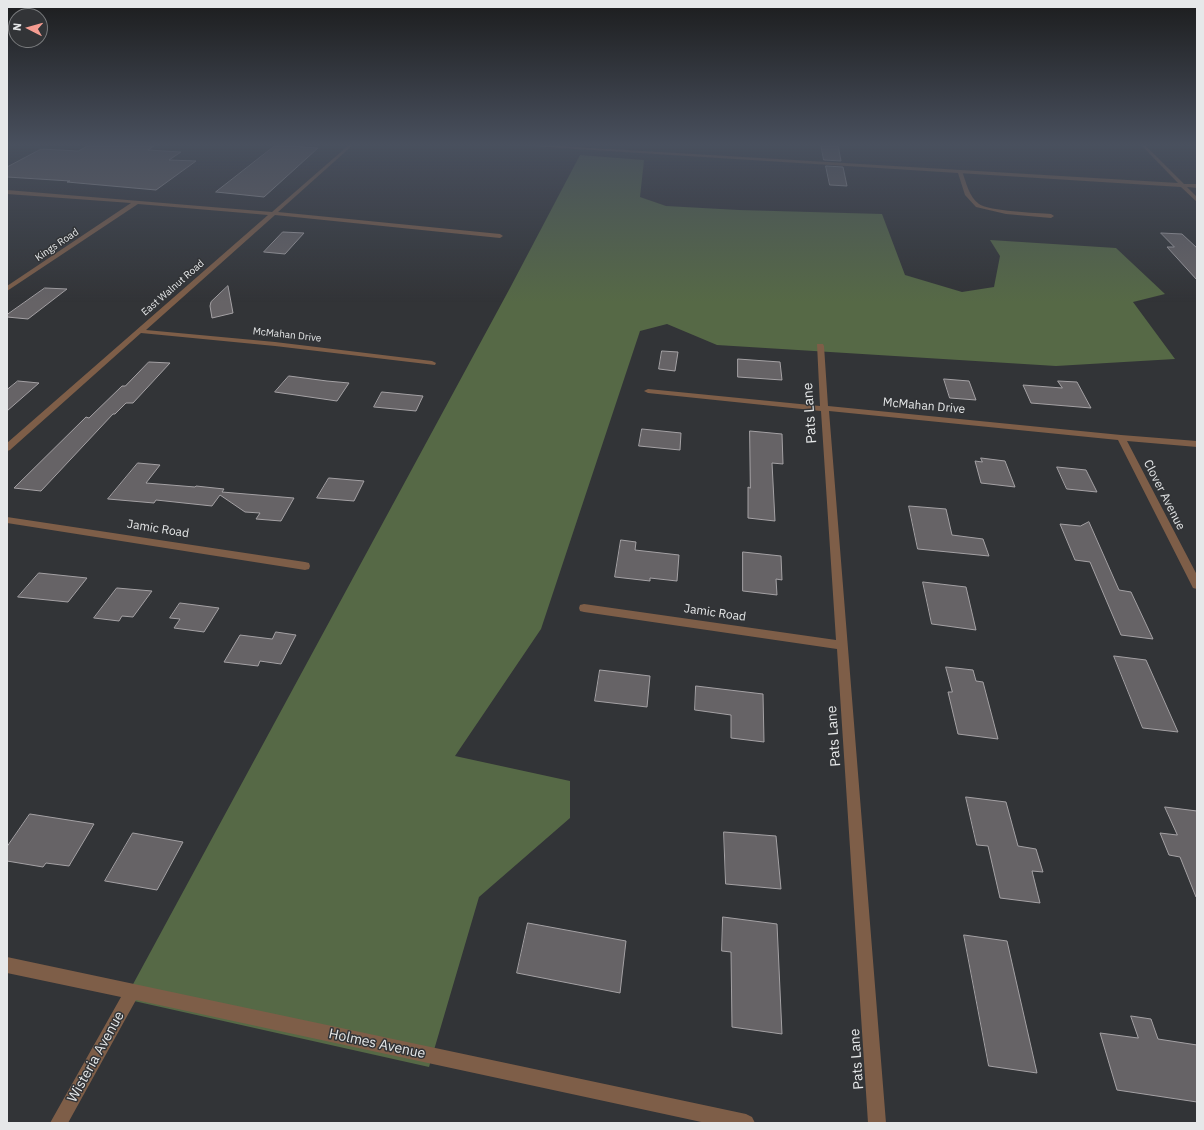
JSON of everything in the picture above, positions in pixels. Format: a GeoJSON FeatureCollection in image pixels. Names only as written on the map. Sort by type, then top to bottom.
{"type":"FeatureCollection","features":[{"type":"Feature","properties":{"kind":"street"},"geometry":{"type":"LineString","coordinates":[[69,197],[273,214],[500,236]]}},
{"type":"Feature","properties":{"kind":"street","name":"East Walnut Road"},"geometry":{"type":"LineString","coordinates":[[7,448],[292,197]]}},
{"type":"Feature","properties":{"kind":"street"},"geometry":{"type":"LineString","coordinates":[[970,197],[978,206],[1006,212],[1051,216]]}},
{"type":"Feature","properties":{"kind":"street","name":"Kings Road"},"geometry":{"type":"LineString","coordinates":[[7,289],[137,202]]}},
{"type":"Feature","properties":{"kind":"street","name":"McMahan Drive"},"geometry":{"type":"LineString","coordinates":[[139,331],[275,344],[432,364]]}},
{"type":"Feature","properties":{"kind":"street","name":"Pats Lane"},"geometry":{"type":"LineString","coordinates":[[820,346],[877,1123]]}},
{"type":"Feature","properties":{"kind":"street","name":"McMahan Drive"},"geometry":{"type":"LineString","coordinates":[[648,391],[1121,438],[1197,444]]}},
{"type":"Feature","properties":{"kind":"street","name":"Clover Avenue"},"geometry":{"type":"LineString","coordinates":[[1121,438],[1197,585]]}},
{"type":"Feature","properties":{"kind":"street","name":"Jamic Road"},"geometry":{"type":"LineString","coordinates":[[7,520],[305,566]]}},
{"type":"Feature","properties":{"kind":"street","name":"Jamic Road"},"geometry":{"type":"LineString","coordinates":[[584,608],[842,645]]}},
{"type":"Feature","properties":{"kind":"street","name":"Holmes Avenue"},"geometry":{"type":"LineString","coordinates":[[7,965],[746,1123]]}},
{"type":"Feature","properties":{"kind":"street","name":"Wisteria Avenue"},"geometry":{"type":"LineString","coordinates":[[59,1123],[132,992]]}},
{"type":"Feature","properties":{"kind":"green space"},"geometry":{"type":"Polygon","coordinates":[[[558,197],[640,197],[666,206],[739,210],[882,214],[905,275],[962,292],[994,287],[1000,256],[990,240],[1116,248],[1165,294],[1133,302],[1175,359],[1056,366],[717,345],[667,324],[640,331],[541,629],[455,756],[570,781],[570,818],[479,897],[429,1067],[125,999],[558,197]]]}},
{"type":"Feature","properties":{"kind":"building"},"geometry":{"type":"Polygon","coordinates":[[[283,232],[304,233],[285,254],[264,252],[283,232]]]}},
{"type":"Feature","properties":{"kind":"building"},"geometry":{"type":"Polygon","coordinates":[[[1161,233],[1182,234],[1197,248],[1197,280],[1167,247],[1174,247],[1161,233]]]}},
{"type":"Feature","properties":{"kind":"building"},"geometry":{"type":"Polygon","coordinates":[[[228,286],[233,313],[212,318],[210,306],[211,302],[228,286]]]}},
{"type":"Feature","properties":{"kind":"building"},"geometry":{"type":"Polygon","coordinates":[[[45,288],[67,289],[28,319],[7,317],[7,315],[45,288]]]}},
{"type":"Feature","properties":{"kind":"building"},"geometry":{"type":"Polygon","coordinates":[[[662,351],[678,352],[675,371],[659,369],[662,351]]]}},
{"type":"Feature","properties":{"kind":"building"},"geometry":{"type":"Polygon","coordinates":[[[738,359],[780,362],[782,380],[738,377],[738,359]]]}},
{"type":"Feature","properties":{"kind":"building"},"geometry":{"type":"Polygon","coordinates":[[[149,362],[170,363],[133,403],[126,403],[115,414],[113,414],[41,491],[14,488],[86,417],[89,418],[149,362]]]}},
{"type":"Feature","properties":{"kind":"building"},"geometry":{"type":"Polygon","coordinates":[[[289,376],[349,383],[337,401],[275,392],[289,376]]]}},
{"type":"Feature","properties":{"kind":"building"},"geometry":{"type":"Polygon","coordinates":[[[944,379],[969,381],[976,400],[950,398],[944,379]]]}},
{"type":"Feature","properties":{"kind":"building"},"geometry":{"type":"Polygon","coordinates":[[[18,381],[39,383],[7,411],[7,390],[18,381]]]}},
{"type":"Feature","properties":{"kind":"building"},"geometry":{"type":"Polygon","coordinates":[[[1058,381],[1077,382],[1091,408],[1031,403],[1023,385],[1062,388],[1058,381]]]}},
{"type":"Feature","properties":{"kind":"building"},"geometry":{"type":"Polygon","coordinates":[[[382,392],[423,396],[416,411],[374,407],[382,392]]]}},
{"type":"Feature","properties":{"kind":"building"},"geometry":{"type":"Polygon","coordinates":[[[642,429],[681,433],[680,450],[639,446],[642,429]]]}},
{"type":"Feature","properties":{"kind":"building"},"geometry":{"type":"Polygon","coordinates":[[[750,431],[782,434],[783,464],[772,463],[775,521],[748,518],[748,487],[750,488],[750,431]]]}},
{"type":"Feature","properties":{"kind":"building"},"geometry":{"type":"Polygon","coordinates":[[[981,458],[1005,461],[1015,487],[981,483],[975,461],[982,462],[981,458]]]}},
{"type":"Feature","properties":{"kind":"building"},"geometry":{"type":"Polygon","coordinates":[[[138,463],[160,465],[146,483],[196,486],[224,489],[222,492],[294,498],[281,521],[256,519],[260,513],[245,512],[220,495],[212,506],[156,500],[154,503],[108,499],[138,463]]]}},
{"type":"Feature","properties":{"kind":"building"},"geometry":{"type":"Polygon","coordinates":[[[1057,467],[1086,470],[1097,492],[1067,489],[1057,467]]]}},
{"type":"Feature","properties":{"kind":"building"},"geometry":{"type":"Polygon","coordinates":[[[329,478],[364,481],[354,501],[317,498],[329,478]]]}},
{"type":"Feature","properties":{"kind":"building"},"geometry":{"type":"Polygon","coordinates":[[[909,506],[946,509],[952,535],[983,539],[989,556],[918,549],[909,506]]]}},
{"type":"Feature","properties":{"kind":"building"},"geometry":{"type":"Polygon","coordinates":[[[1089,522],[1119,590],[1131,592],[1153,639],[1121,635],[1090,562],[1075,560],[1060,524],[1080,526],[1089,522]]]}},
{"type":"Feature","properties":{"kind":"building"},"geometry":{"type":"Polygon","coordinates":[[[621,540],[636,542],[635,550],[679,555],[677,581],[650,578],[650,581],[615,577],[621,540]]]}},
{"type":"Feature","properties":{"kind":"building"},"geometry":{"type":"Polygon","coordinates":[[[743,552],[781,556],[782,580],[776,579],[777,595],[743,591],[743,552]]]}},
{"type":"Feature","properties":{"kind":"building"},"geometry":{"type":"Polygon","coordinates":[[[39,573],[87,578],[68,602],[18,597],[39,573]]]}},
{"type":"Feature","properties":{"kind":"building"},"geometry":{"type":"Polygon","coordinates":[[[923,582],[966,587],[976,630],[932,624],[923,582]]]}},
{"type":"Feature","properties":{"kind":"building"},"geometry":{"type":"Polygon","coordinates":[[[117,588],[152,591],[133,617],[122,616],[119,621],[94,618],[117,588]]]}},
{"type":"Feature","properties":{"kind":"building"},"geometry":{"type":"Polygon","coordinates":[[[180,603],[219,608],[204,632],[174,628],[180,619],[170,618],[180,603]]]}},
{"type":"Feature","properties":{"kind":"building"},"geometry":{"type":"Polygon","coordinates":[[[276,632],[296,635],[281,664],[260,661],[258,666],[224,662],[240,635],[272,639],[276,632]]]}},
{"type":"Feature","properties":{"kind":"building"},"geometry":{"type":"Polygon","coordinates":[[[1114,656],[1146,660],[1178,732],[1143,728],[1114,656]]]}},
{"type":"Feature","properties":{"kind":"building"},"geometry":{"type":"Polygon","coordinates":[[[946,667],[973,670],[976,681],[983,682],[998,739],[958,734],[948,692],[952,692],[946,667]]]}},
{"type":"Feature","properties":{"kind":"building"},"geometry":{"type":"Polygon","coordinates":[[[600,670],[650,676],[647,707],[595,701],[600,670]]]}},
{"type":"Feature","properties":{"kind":"building"},"geometry":{"type":"Polygon","coordinates":[[[696,686],[763,694],[764,742],[731,738],[731,715],[695,710],[696,686]]]}},
{"type":"Feature","properties":{"kind":"building"},"geometry":{"type":"Polygon","coordinates":[[[966,797],[1006,802],[1018,846],[1036,849],[1043,872],[1032,871],[1040,903],[1000,898],[988,846],[977,845],[966,797]]]}},
{"type":"Feature","properties":{"kind":"building"},"geometry":{"type":"Polygon","coordinates":[[[1165,807],[1197,811],[1197,897],[1180,857],[1169,855],[1160,833],[1177,835],[1165,807]]]}},
{"type":"Feature","properties":{"kind":"building"},"geometry":{"type":"Polygon","coordinates":[[[30,814],[94,824],[69,866],[46,863],[43,867],[7,861],[7,847],[30,814]]]}},
{"type":"Feature","properties":{"kind":"building"},"geometry":{"type":"Polygon","coordinates":[[[724,832],[776,836],[781,889],[726,884],[724,832]]]}},
{"type":"Feature","properties":{"kind":"building"},"geometry":{"type":"Polygon","coordinates":[[[133,833],[183,842],[157,890],[105,881],[133,833]]]}},
{"type":"Feature","properties":{"kind":"building"},"geometry":{"type":"Polygon","coordinates":[[[723,917],[777,924],[782,1034],[732,1027],[731,952],[722,951],[723,917]]]}},
{"type":"Feature","properties":{"kind":"building"},"geometry":{"type":"Polygon","coordinates":[[[528,923],[626,941],[620,993],[517,973],[528,923]]]}},
{"type":"Feature","properties":{"kind":"building"},"geometry":{"type":"Polygon","coordinates":[[[964,935],[1007,941],[1037,1073],[989,1066],[964,935]]]}},
{"type":"Feature","properties":{"kind":"building"},"geometry":{"type":"Polygon","coordinates":[[[1131,1016],[1151,1019],[1158,1039],[1197,1045],[1197,1102],[1117,1090],[1100,1033],[1138,1038],[1131,1016]]]}}]}
